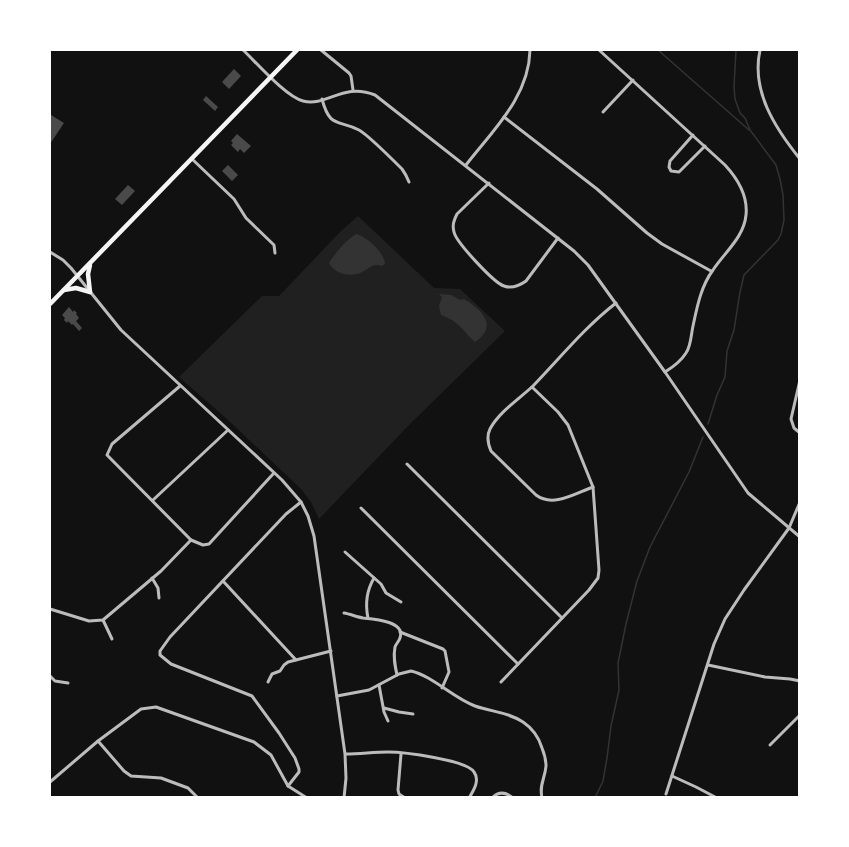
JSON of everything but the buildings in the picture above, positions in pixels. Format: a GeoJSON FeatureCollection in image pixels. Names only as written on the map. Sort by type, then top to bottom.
{"type":"FeatureCollection","features":[{"type":"Feature","properties":{"kind":"highway"},"geometry":{"type":"LineString","coordinates":[[50,304],[297,50]]}},
{"type":"Feature","properties":{"kind":"highway"},"geometry":{"type":"LineString","coordinates":[[90,264],[88,275],[90,292]]}},
{"type":"Feature","properties":{"kind":"highway"},"geometry":{"type":"LineString","coordinates":[[64,290],[82,288],[90,292]]}},
{"type":"Feature","properties":{"kind":"street"},"geometry":{"type":"LineString","coordinates":[[243,50],[298,100],[308,102],[353,90],[370,92],[574,251],[588,265],[616,303],[748,493],[800,537]]}},
{"type":"Feature","properties":{"kind":"street"},"geometry":{"type":"LineString","coordinates":[[321,50],[349,73],[353,90]]}},
{"type":"Feature","properties":{"kind":"street"},"geometry":{"type":"LineString","coordinates":[[466,165],[514,104],[527,74],[530,50]]}},
{"type":"Feature","properties":{"kind":"street"},"geometry":{"type":"LineString","coordinates":[[599,50],[732,172],[741,187],[747,211],[738,237],[711,272],[698,306],[687,351],[665,372]]}},
{"type":"Feature","properties":{"kind":"street"},"geometry":{"type":"LineString","coordinates":[[760,50],[759,84],[764,101],[789,145],[800,159]]}},
{"type":"Feature","properties":{"kind":"street"},"geometry":{"type":"LineString","coordinates":[[603,112],[633,80]]}},
{"type":"Feature","properties":{"kind":"street"},"geometry":{"type":"LineString","coordinates":[[322,99],[330,119],[362,132],[404,171],[409,182]]}},
{"type":"Feature","properties":{"kind":"street"},"geometry":{"type":"LineString","coordinates":[[504,117],[597,189],[647,233],[711,272]]}},
{"type":"Feature","properties":{"kind":"street"},"geometry":{"type":"LineString","coordinates":[[693,135],[670,160],[671,171],[679,172],[705,146]]}},
{"type":"Feature","properties":{"kind":"street"},"geometry":{"type":"LineString","coordinates":[[192,159],[234,199],[246,218],[274,244],[275,253]]}},
{"type":"Feature","properties":{"kind":"street"},"geometry":{"type":"LineString","coordinates":[[489,183],[457,214],[453,230],[463,246],[497,283],[507,288],[526,281],[558,238]]}},
{"type":"Feature","properties":{"kind":"street"},"geometry":{"type":"LineString","coordinates":[[50,252],[63,260],[78,276],[115,324],[274,473],[301,502],[314,536],[331,651],[345,754],[344,798]]}},
{"type":"Feature","properties":{"kind":"street"},"geometry":{"type":"LineString","coordinates":[[593,487],[555,501],[543,500],[491,451],[487,438],[500,416],[616,303]]}},
{"type":"Feature","properties":{"kind":"street"},"geometry":{"type":"LineString","coordinates":[[800,380],[791,419],[792,426],[800,433]]}},
{"type":"Feature","properties":{"kind":"street"},"geometry":{"type":"LineString","coordinates":[[180,386],[112,444],[107,455],[191,540],[203,545],[210,544],[274,473]]}},
{"type":"Feature","properties":{"kind":"street"},"geometry":{"type":"LineString","coordinates":[[501,682],[598,578],[599,562],[593,487],[568,425],[532,387]]}},
{"type":"Feature","properties":{"kind":"street"},"geometry":{"type":"LineString","coordinates":[[153,500],[228,430]]}},
{"type":"Feature","properties":{"kind":"street"},"geometry":{"type":"LineString","coordinates":[[407,464],[562,618]]}},
{"type":"Feature","properties":{"kind":"street"},"geometry":{"type":"LineString","coordinates":[[288,786],[299,769],[296,758],[252,696],[171,663],[160,655],[160,651],[286,514],[301,502]]}},
{"type":"Feature","properties":{"kind":"street"},"geometry":{"type":"LineString","coordinates":[[666,794],[714,644],[725,619],[789,528],[800,502]]}},
{"type":"Feature","properties":{"kind":"street"},"geometry":{"type":"LineString","coordinates":[[361,508],[519,664]]}},
{"type":"Feature","properties":{"kind":"street"},"geometry":{"type":"LineString","coordinates":[[50,609],[89,621],[103,620],[152,578],[191,540]]}},
{"type":"Feature","properties":{"kind":"street"},"geometry":{"type":"LineString","coordinates":[[345,552],[381,584],[386,593],[401,602]]}},
{"type":"Feature","properties":{"kind":"street"},"geometry":{"type":"LineString","coordinates":[[152,578],[158,588],[159,598]]}},
{"type":"Feature","properties":{"kind":"street"},"geometry":{"type":"LineString","coordinates":[[368,618],[366,608],[368,592],[374,578]]}},
{"type":"Feature","properties":{"kind":"street"},"geometry":{"type":"LineString","coordinates":[[223,581],[296,660]]}},
{"type":"Feature","properties":{"kind":"street"},"geometry":{"type":"LineString","coordinates":[[344,613],[390,622],[400,632],[443,649],[449,672],[442,688]]}},
{"type":"Feature","properties":{"kind":"street"},"geometry":{"type":"LineString","coordinates":[[103,620],[112,639]]}},
{"type":"Feature","properties":{"kind":"street"},"geometry":{"type":"LineString","coordinates":[[397,675],[394,662],[400,632]]}},
{"type":"Feature","properties":{"kind":"street"},"geometry":{"type":"LineString","coordinates":[[268,682],[272,674],[280,671],[288,662],[331,651]]}},
{"type":"Feature","properties":{"kind":"street"},"geometry":{"type":"LineString","coordinates":[[708,665],[765,677],[800,681]]}},
{"type":"Feature","properties":{"kind":"street"},"geometry":{"type":"LineString","coordinates":[[337,696],[364,692],[397,675],[411,671],[474,706],[510,715],[525,723],[542,747],[546,765],[540,787],[542,798]]}},
{"type":"Feature","properties":{"kind":"street"},"geometry":{"type":"LineString","coordinates":[[50,676],[55,681],[68,683]]}},
{"type":"Feature","properties":{"kind":"street"},"geometry":{"type":"LineString","coordinates":[[379,685],[385,717],[388,721]]}},
{"type":"Feature","properties":{"kind":"street"},"geometry":{"type":"LineString","coordinates":[[50,782],[98,741],[141,709],[156,707],[254,742],[271,755],[288,786],[307,798]]}},
{"type":"Feature","properties":{"kind":"street"},"geometry":{"type":"LineString","coordinates":[[384,708],[413,714]]}},
{"type":"Feature","properties":{"kind":"street"},"geometry":{"type":"LineString","coordinates":[[770,746],[800,715]]}},
{"type":"Feature","properties":{"kind":"street"},"geometry":{"type":"LineString","coordinates":[[98,741],[131,776],[161,778],[188,788],[198,798]]}},
{"type":"Feature","properties":{"kind":"street"},"geometry":{"type":"LineString","coordinates":[[345,754],[390,752],[468,766],[474,771],[476,777],[476,788],[469,798]]}},
{"type":"Feature","properties":{"kind":"street"},"geometry":{"type":"LineString","coordinates":[[401,754],[398,790],[399,794],[405,798]]}},
{"type":"Feature","properties":{"kind":"street"},"geometry":{"type":"LineString","coordinates":[[672,777],[717,798]]}},
{"type":"Feature","properties":{"kind":"street"},"geometry":{"type":"LineString","coordinates":[[492,798],[498,793],[504,793],[513,798]]}},
{"type":"Feature","properties":{"kind":"street"},"geometry":{"type":"LineString","coordinates":[[280,798],[286,798]]}},
{"type":"Feature","properties":{"kind":"shaded area"},"geometry":{"type":"Polygon","coordinates":[[[358,216],[434,288],[460,289],[505,331],[409,425],[319,519],[311,502],[301,489],[179,377],[262,296],[279,296],[358,216]]]}},
{"type":"Feature","properties":{"kind":"shaded area"},"geometry":{"type":"Polygon","coordinates":[[[357,234],[375,246],[385,264],[372,266],[360,273],[350,275],[340,273],[329,263],[346,242],[357,234]]]}},
{"type":"Feature","properties":{"kind":"shaded area"},"geometry":{"type":"Polygon","coordinates":[[[439,294],[464,299],[477,308],[487,324],[482,336],[475,342],[457,323],[441,315],[439,306],[442,297],[439,294]]]}},
{"type":"Feature","properties":{"kind":"waterway"},"geometry":{"type":"LineString","coordinates":[[658,50],[749,130]]}},
{"type":"Feature","properties":{"kind":"waterway"},"geometry":{"type":"LineString","coordinates":[[708,424],[725,377],[727,351],[734,330],[744,275],[778,240],[784,220],[783,195],[776,165],[750,130],[735,99],[736,50]]}},
{"type":"Feature","properties":{"kind":"waterway"},"geometry":{"type":"LineString","coordinates":[[595,798],[603,781],[619,690],[618,663],[637,581],[650,547],[689,472],[703,437]]}}]}
